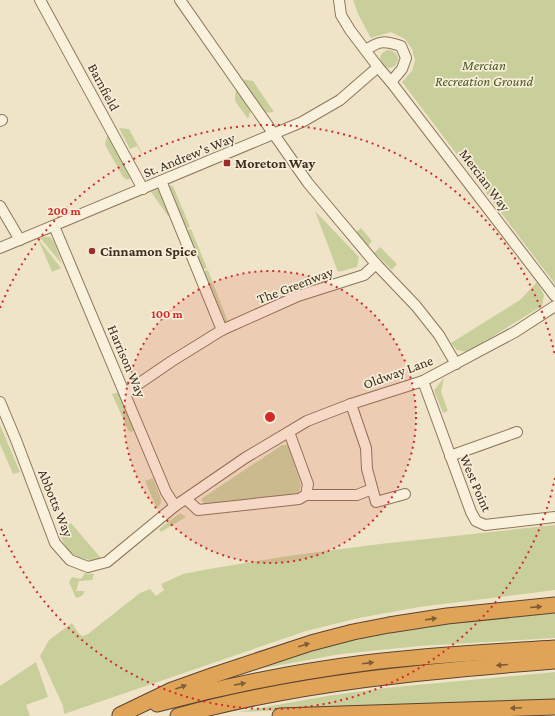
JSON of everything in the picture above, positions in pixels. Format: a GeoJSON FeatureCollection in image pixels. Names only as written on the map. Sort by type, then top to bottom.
{"type":"FeatureCollection","features":[{"type":"Feature","properties":{"kind":"highway"},"geometry":{"type":"LineString","coordinates":[[119,716],[172,690],[291,649],[339,635],[411,621],[555,605]]}},
{"type":"Feature","properties":{"kind":"highway"},"geometry":{"type":"LineString","coordinates":[[119,716],[158,704],[233,686],[318,670],[413,658],[555,648]]}},
{"type":"Feature","properties":{"kind":"highway"},"geometry":{"type":"LineString","coordinates":[[178,716],[238,701],[331,683],[446,670],[555,661]]}},
{"type":"Feature","properties":{"kind":"highway"},"geometry":{"type":"LineString","coordinates":[[280,716],[555,707]]}},
{"type":"Feature","properties":{"kind":"street","name":"Barnfield"},"geometry":{"type":"LineString","coordinates":[[40,0],[143,189]]}},
{"type":"Feature","properties":{"kind":"street"},"geometry":{"type":"LineString","coordinates":[[180,0],[308,183],[376,264],[416,306],[439,335],[456,364]]}},
{"type":"Feature","properties":{"kind":"street","name":"Mercian Way"},"geometry":{"type":"LineString","coordinates":[[339,0],[341,15],[378,67],[555,296]]}},
{"type":"Feature","properties":{"kind":"street"},"geometry":{"type":"LineString","coordinates":[[366,50],[375,44],[388,42],[401,46],[406,58],[402,69],[391,82]]}},
{"type":"Feature","properties":{"kind":"street","name":"St. Andrew's Way"},"geometry":{"type":"LineString","coordinates":[[0,248],[274,135],[302,122],[340,100],[378,67]]}},
{"type":"Feature","properties":{"kind":"street"},"geometry":{"type":"LineString","coordinates":[[161,181],[222,330]]}},
{"type":"Feature","properties":{"kind":"street"},"geometry":{"type":"LineString","coordinates":[[0,206],[20,240]]}},
{"type":"Feature","properties":{"kind":"street","name":"Harrison Way"},"geometry":{"type":"LineString","coordinates":[[54,226],[166,492],[175,506]]}},
{"type":"Feature","properties":{"kind":"street","name":"The Greenway"},"geometry":{"type":"LineString","coordinates":[[125,393],[172,361],[222,330],[298,296],[364,275],[376,264]]}},
{"type":"Feature","properties":{"kind":"street","name":"Oldway Lane"},"geometry":{"type":"LineString","coordinates":[[175,506],[245,458],[307,421],[351,404],[423,381],[515,332],[555,306]]}},
{"type":"Feature","properties":{"kind":"street","name":"West Point"},"geometry":{"type":"LineString","coordinates":[[423,381],[471,512],[476,521],[485,525],[555,517]]}},
{"type":"Feature","properties":{"kind":"street","name":"Abbotts Way"},"geometry":{"type":"LineString","coordinates":[[0,402],[55,543],[70,560],[88,567],[107,562],[175,506]]}},
{"type":"Feature","properties":{"kind":"street"},"geometry":{"type":"LineString","coordinates":[[351,404],[366,448],[367,469],[376,502],[405,494]]}},
{"type":"Feature","properties":{"kind":"street"},"geometry":{"type":"LineString","coordinates":[[289,432],[308,484],[306,495]]}},
{"type":"Feature","properties":{"kind":"street"},"geometry":{"type":"LineString","coordinates":[[450,456],[517,432]]}},
{"type":"Feature","properties":{"kind":"street"},"geometry":{"type":"LineString","coordinates":[[186,498],[198,510],[299,499],[306,495],[357,495],[367,491]]}},
{"type":"Feature","properties":{"kind":"green space","name":"Mercian Recreation Ground"},"geometry":{"type":"Polygon","coordinates":[[[353,0],[555,0],[555,284],[402,82],[412,71],[415,60],[412,49],[405,39],[391,32],[371,38],[358,14],[353,0]]]}},
{"type":"Feature","properties":{"kind":"green space"},"geometry":{"type":"Polygon","coordinates":[[[389,50],[395,53],[398,59],[395,65],[389,68],[383,65],[380,59],[383,53],[389,50]]]}},
{"type":"Feature","properties":{"kind":"green space"},"geometry":{"type":"Polygon","coordinates":[[[241,79],[253,81],[274,112],[264,113],[241,79]]]}},
{"type":"Feature","properties":{"kind":"green space"},"geometry":{"type":"Polygon","coordinates":[[[236,86],[251,110],[248,119],[235,101],[236,86]]]}},
{"type":"Feature","properties":{"kind":"green space"},"geometry":{"type":"Polygon","coordinates":[[[119,128],[129,129],[142,153],[137,146],[130,149],[119,128]]]}},
{"type":"Feature","properties":{"kind":"green space"},"geometry":{"type":"Polygon","coordinates":[[[108,132],[132,177],[128,180],[123,177],[105,145],[108,132]]]}},
{"type":"Feature","properties":{"kind":"green space"},"geometry":{"type":"Polygon","coordinates":[[[169,185],[173,186],[190,227],[186,229],[169,185]]]}},
{"type":"Feature","properties":{"kind":"green space"},"geometry":{"type":"Polygon","coordinates":[[[160,188],[171,215],[168,216],[151,192],[160,188]]]}},
{"type":"Feature","properties":{"kind":"green space"},"geometry":{"type":"Polygon","coordinates":[[[315,211],[359,257],[357,267],[338,272],[315,211]]]}},
{"type":"Feature","properties":{"kind":"green space"},"geometry":{"type":"Polygon","coordinates":[[[361,228],[372,241],[368,246],[355,233],[361,228]]]}},
{"type":"Feature","properties":{"kind":"green space"},"geometry":{"type":"Polygon","coordinates":[[[191,229],[207,268],[203,269],[187,230],[191,229]]]}},
{"type":"Feature","properties":{"kind":"green space"},"geometry":{"type":"Polygon","coordinates":[[[50,237],[54,242],[62,264],[40,238],[50,237]]]}},
{"type":"Feature","properties":{"kind":"green space"},"geometry":{"type":"Polygon","coordinates":[[[38,239],[61,268],[52,272],[38,239]]]}},
{"type":"Feature","properties":{"kind":"green space"},"geometry":{"type":"Polygon","coordinates":[[[380,247],[397,264],[392,270],[374,253],[380,247]]]}},
{"type":"Feature","properties":{"kind":"green space"},"geometry":{"type":"Polygon","coordinates":[[[208,270],[228,322],[225,322],[204,271],[208,270]]]}},
{"type":"Feature","properties":{"kind":"green space"},"geometry":{"type":"Polygon","coordinates":[[[537,282],[544,295],[542,306],[467,352],[457,350],[451,343],[520,300],[537,282]]]}},
{"type":"Feature","properties":{"kind":"green space"},"geometry":{"type":"Polygon","coordinates":[[[444,378],[441,392],[448,411],[443,413],[434,390],[444,378]]]}},
{"type":"Feature","properties":{"kind":"green space"},"geometry":{"type":"Polygon","coordinates":[[[120,392],[137,429],[131,432],[128,430],[112,394],[120,392]]]}},
{"type":"Feature","properties":{"kind":"green space"},"geometry":{"type":"Polygon","coordinates":[[[0,425],[20,472],[13,474],[0,444],[0,425]]]}},
{"type":"Feature","properties":{"kind":"green space"},"geometry":{"type":"Polygon","coordinates":[[[282,445],[288,445],[301,485],[299,492],[290,495],[205,505],[201,499],[282,445]]]}},
{"type":"Feature","properties":{"kind":"green space"},"geometry":{"type":"Polygon","coordinates":[[[153,478],[161,499],[161,503],[157,509],[145,481],[153,478]]]}},
{"type":"Feature","properties":{"kind":"green space"},"geometry":{"type":"Polygon","coordinates":[[[180,513],[186,517],[161,532],[159,529],[180,513]]]}},
{"type":"Feature","properties":{"kind":"green space"},"geometry":{"type":"Polygon","coordinates":[[[71,523],[100,557],[100,560],[85,559],[74,555],[69,551],[59,532],[71,523]]]}},
{"type":"Feature","properties":{"kind":"green space"},"geometry":{"type":"Polygon","coordinates":[[[555,525],[555,590],[419,607],[359,618],[306,631],[64,714],[63,706],[40,656],[49,640],[72,623],[79,634],[83,636],[88,634],[140,593],[150,589],[156,596],[164,590],[161,584],[183,574],[288,556],[380,544],[555,525]]]}},
{"type":"Feature","properties":{"kind":"green space"},"geometry":{"type":"Polygon","coordinates":[[[85,573],[94,574],[92,580],[79,581],[76,591],[85,591],[82,596],[76,598],[69,582],[72,577],[81,579],[85,573]]]}},
{"type":"Feature","properties":{"kind":"green space"},"geometry":{"type":"Polygon","coordinates":[[[555,613],[555,638],[420,646],[341,654],[252,670],[256,667],[342,641],[443,622],[443,624],[555,613]]]}},
{"type":"Feature","properties":{"kind":"green space"},"geometry":{"type":"Polygon","coordinates":[[[36,662],[48,697],[26,705],[30,716],[0,716],[0,686],[36,662]]]}},
{"type":"Feature","properties":{"kind":"green space"},"geometry":{"type":"Polygon","coordinates":[[[555,672],[555,701],[238,712],[327,696],[385,688],[555,672]]]}},
{"type":"Feature","properties":{"kind":"place","name":"Moreton Way"},"geometry":{"type":"Point","coordinates":[227,163]}},
{"type":"Feature","properties":{"kind":"place","name":"Cinnamon Spice"},"geometry":{"type":"Point","coordinates":[92,251]}}]}
